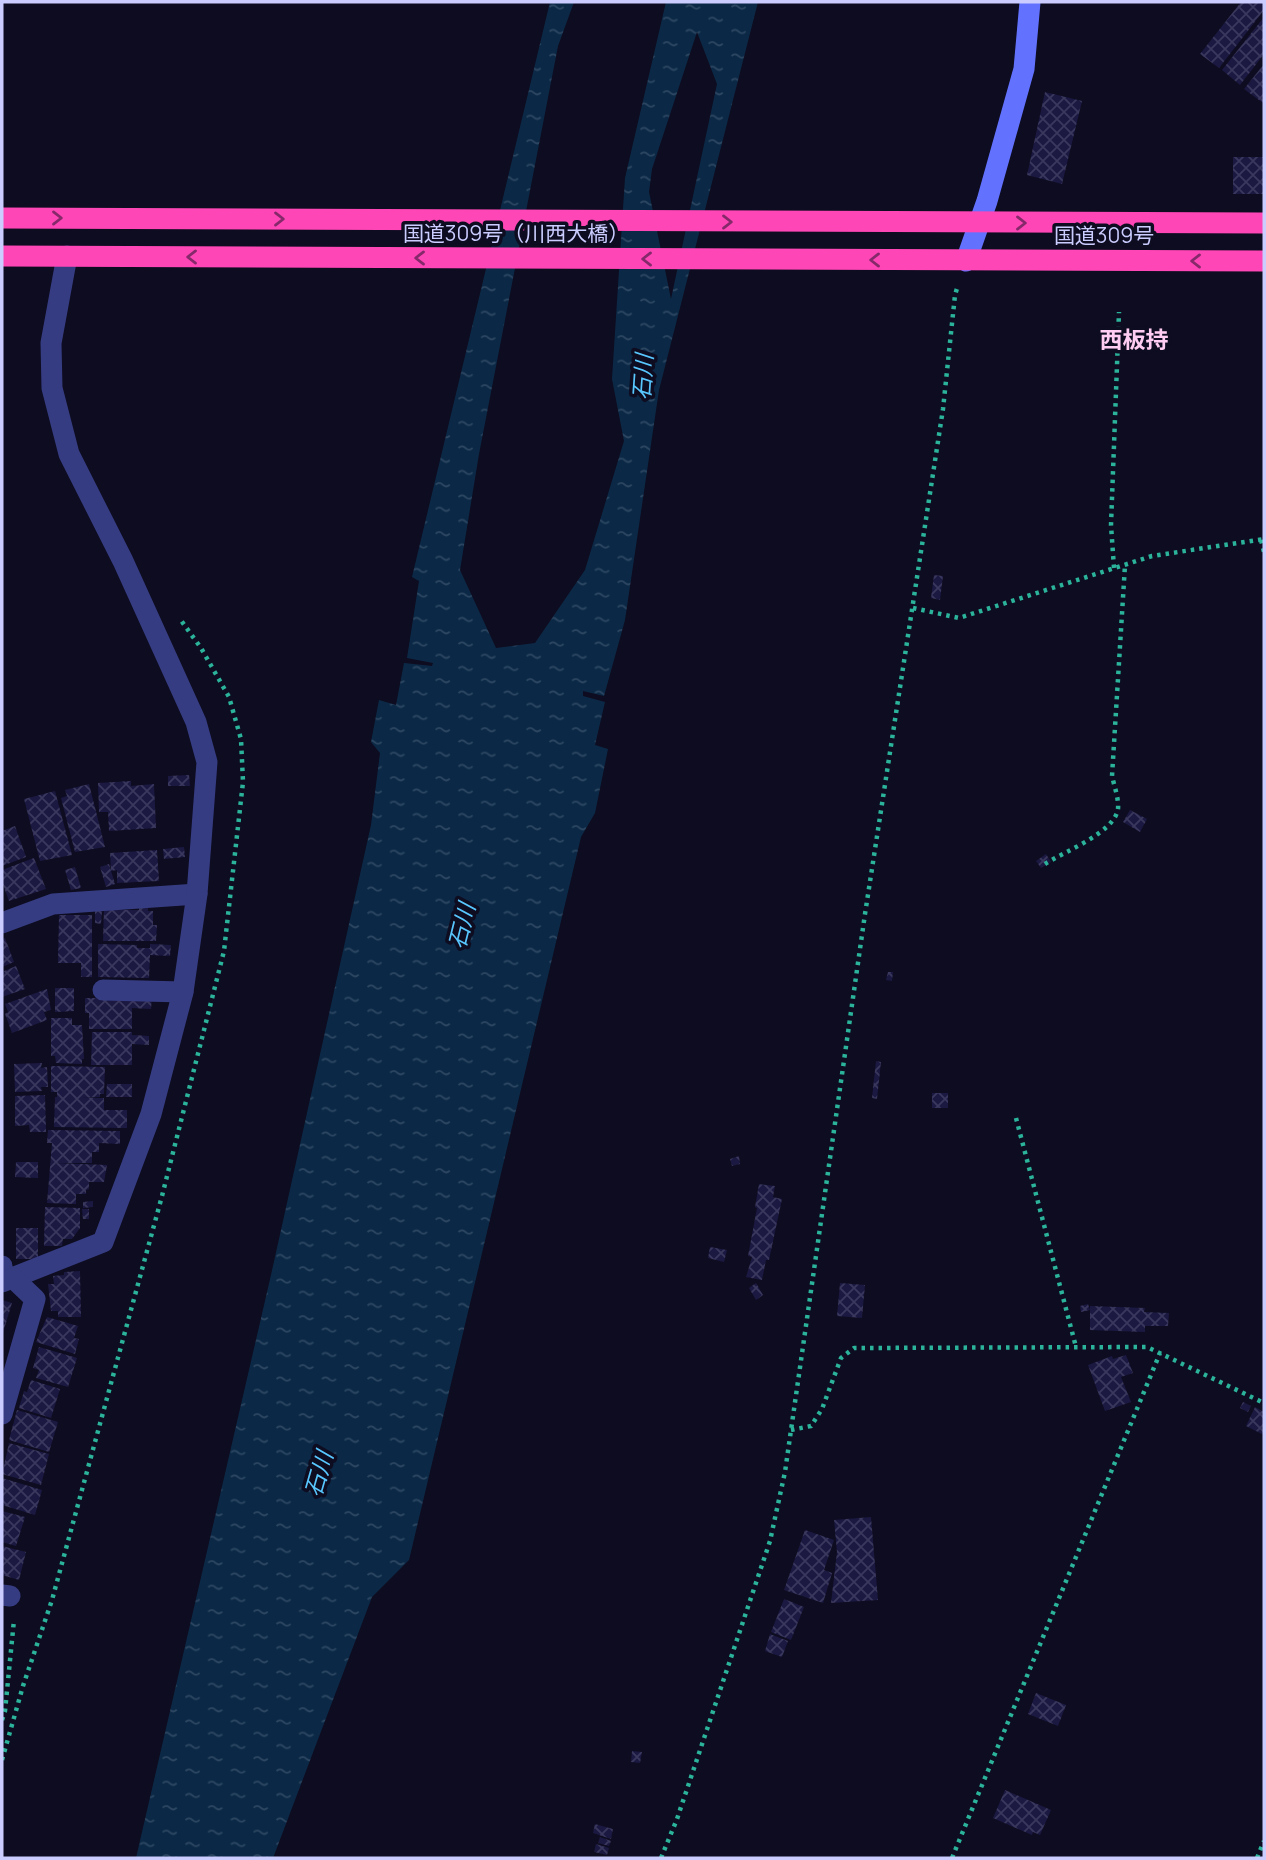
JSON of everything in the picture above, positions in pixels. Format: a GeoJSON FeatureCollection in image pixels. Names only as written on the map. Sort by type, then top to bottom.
{"type":"FeatureCollection","features":[{"type":"Feature","properties":{"kind":"highway","name":"国道309号（川西大橋）"},"geometry":{"type":"LineString","coordinates":[[2,218],[953,223]]}},
{"type":"Feature","properties":{"kind":"highway","name":"国道309号"},"geometry":{"type":"LineString","coordinates":[[953,223],[1264,223]]}},
{"type":"Feature","properties":{"kind":"highway"},"geometry":{"type":"LineString","coordinates":[[2,256],[78,256]]}},
{"type":"Feature","properties":{"kind":"highway","name":"国道309号（川西大橋）"},"geometry":{"type":"LineString","coordinates":[[78,256],[943,260]]}},
{"type":"Feature","properties":{"kind":"highway","name":"国道309号"},"geometry":{"type":"LineString","coordinates":[[943,260],[1264,261]]}},
{"type":"Feature","properties":{"kind":"street"},"geometry":{"type":"LineString","coordinates":[[966,261],[1024,69],[1030,2]]}},
{"type":"Feature","properties":{"kind":"street"},"geometry":{"type":"LineString","coordinates":[[2,1414],[8,1364],[35,1299],[7,1272],[103,1242],[151,1114],[183,992],[197,894],[207,762],[196,722],[123,561],[69,454],[52,388],[51,343],[78,256]]}},
{"type":"Feature","properties":{"kind":"street"},"geometry":{"type":"LineString","coordinates":[[2,923],[53,904],[197,894]]}},
{"type":"Feature","properties":{"kind":"street"},"geometry":{"type":"LineString","coordinates":[[103,990],[183,992]]}},
{"type":"Feature","properties":{"kind":"path"},"geometry":{"type":"LineString","coordinates":[[661,1858],[677,1819],[770,1541],[791,1430],[865,914],[943,409],[955,295],[966,261]]}},
{"type":"Feature","properties":{"kind":"path"},"geometry":{"type":"LineString","coordinates":[[1114,568],[1111,525],[1119,312]]}},
{"type":"Feature","properties":{"kind":"path"},"geometry":{"type":"LineString","coordinates":[[913,608],[959,618],[1152,556],[1262,539],[1264,552]]}},
{"type":"Feature","properties":{"kind":"path"},"geometry":{"type":"LineString","coordinates":[[1045,864],[1100,833],[1111,822],[1118,808],[1112,776],[1125,565]]}},
{"type":"Feature","properties":{"kind":"path"},"geometry":{"type":"LineString","coordinates":[[2,1760],[52,1600],[162,1196],[223,951]]}},
{"type":"Feature","properties":{"kind":"path"},"geometry":{"type":"LineString","coordinates":[[1016,1118],[1076,1347]]}},
{"type":"Feature","properties":{"kind":"path"},"geometry":{"type":"LineString","coordinates":[[791,1430],[811,1426],[822,1409],[841,1358],[854,1348],[1147,1347],[1264,1403]]}},
{"type":"Feature","properties":{"kind":"path"},"geometry":{"type":"LineString","coordinates":[[952,1858],[1160,1353]]}},
{"type":"Feature","properties":{"kind":"path"},"geometry":{"type":"LineString","coordinates":[[2,1720],[15,1623],[6,1596]]}},
{"type":"Feature","properties":{"kind":"path"},"geometry":{"type":"LineString","coordinates":[[1257,1858],[1264,1841]]}},
{"type":"Feature","properties":{"kind":"water","name":"石川"},"geometry":{"type":"Polygon","coordinates":[[[550,2],[574,2],[558,46],[479,454],[460,570],[496,648],[535,643],[585,570],[624,441],[612,379],[625,178],[666,2],[758,2],[659,390],[625,620],[604,696],[583,691],[583,696],[605,702],[595,745],[608,749],[595,813],[581,837],[409,1560],[372,1597],[273,1858],[136,1858],[271,1275],[371,825],[380,753],[371,742],[379,700],[396,705],[404,663],[432,666],[433,663],[407,658],[419,581],[412,577],[550,2]],[[697,32],[652,169],[649,192],[671,299],[717,84],[697,32]]]}},
{"type":"Feature","properties":{"kind":"building"},"geometry":{"type":"Polygon","coordinates":[[[1241,2],[1264,2],[1264,10],[1219,68],[1200,54],[1241,2]]]}},
{"type":"Feature","properties":{"kind":"building"},"geometry":{"type":"Polygon","coordinates":[[[1264,17],[1264,54],[1240,85],[1222,70],[1264,17]]]}},
{"type":"Feature","properties":{"kind":"building"},"geometry":{"type":"Polygon","coordinates":[[[1264,64],[1264,101],[1263,103],[1244,89],[1264,64]]]}},
{"type":"Feature","properties":{"kind":"building"},"geometry":{"type":"Polygon","coordinates":[[[1045,92],[1082,101],[1062,184],[1027,175],[1045,92]]]}},
{"type":"Feature","properties":{"kind":"building"},"geometry":{"type":"Polygon","coordinates":[[[1233,157],[1264,157],[1264,194],[1233,194],[1233,157]]]}},
{"type":"Feature","properties":{"kind":"building"},"geometry":{"type":"Polygon","coordinates":[[[934,575],[943,576],[940,600],[931,598],[934,575]]]}},
{"type":"Feature","properties":{"kind":"building"},"geometry":{"type":"Polygon","coordinates":[[[189,775],[190,786],[168,786],[168,776],[189,775]]]}},
{"type":"Feature","properties":{"kind":"building"},"geometry":{"type":"Polygon","coordinates":[[[131,781],[131,786],[154,784],[156,828],[109,831],[108,812],[99,812],[98,783],[131,781]]]}},
{"type":"Feature","properties":{"kind":"building"},"geometry":{"type":"Polygon","coordinates":[[[89,784],[105,847],[75,852],[61,798],[67,796],[65,790],[89,784]]]}},
{"type":"Feature","properties":{"kind":"building"},"geometry":{"type":"Polygon","coordinates":[[[55,791],[72,855],[40,861],[24,799],[55,791]]]}},
{"type":"Feature","properties":{"kind":"building"},"geometry":{"type":"Polygon","coordinates":[[[1130,810],[1147,819],[1140,832],[1123,822],[1130,810]]]}},
{"type":"Feature","properties":{"kind":"building"},"geometry":{"type":"Polygon","coordinates":[[[15,826],[26,857],[2,866],[2,831],[15,826]]]}},
{"type":"Feature","properties":{"kind":"building"},"geometry":{"type":"Polygon","coordinates":[[[184,847],[185,857],[164,859],[163,849],[184,847]]]}},
{"type":"Feature","properties":{"kind":"building"},"geometry":{"type":"Polygon","coordinates":[[[157,850],[159,881],[117,883],[117,870],[111,871],[110,853],[157,850]]]}},
{"type":"Feature","properties":{"kind":"building"},"geometry":{"type":"Polygon","coordinates":[[[1046,854],[1051,862],[1041,868],[1036,861],[1046,854]]]}},
{"type":"Feature","properties":{"kind":"building"},"geometry":{"type":"Polygon","coordinates":[[[34,858],[46,889],[9,901],[2,882],[2,870],[34,858]]]}},
{"type":"Feature","properties":{"kind":"building"},"geometry":{"type":"Polygon","coordinates":[[[109,864],[115,884],[106,887],[100,867],[109,864]]]}},
{"type":"Feature","properties":{"kind":"building"},"geometry":{"type":"Polygon","coordinates":[[[75,867],[81,888],[71,890],[65,870],[75,867]]]}},
{"type":"Feature","properties":{"kind":"building"},"geometry":{"type":"Polygon","coordinates":[[[139,906],[148,906],[148,911],[153,911],[153,925],[157,925],[156,941],[103,941],[104,910],[139,910],[139,906]]]}},
{"type":"Feature","properties":{"kind":"building"},"geometry":{"type":"Polygon","coordinates":[[[95,911],[102,911],[101,924],[95,923],[95,911]]]}},
{"type":"Feature","properties":{"kind":"building"},"geometry":{"type":"Polygon","coordinates":[[[59,915],[92,915],[92,977],[81,977],[81,963],[58,963],[59,915]]]}},
{"type":"Feature","properties":{"kind":"building"},"geometry":{"type":"Polygon","coordinates":[[[5,938],[14,962],[2,967],[2,939],[5,938]]]}},
{"type":"Feature","properties":{"kind":"building"},"geometry":{"type":"Polygon","coordinates":[[[98,944],[137,945],[137,948],[150,948],[150,944],[171,945],[170,956],[150,955],[149,978],[98,977],[98,944]]]}},
{"type":"Feature","properties":{"kind":"building"},"geometry":{"type":"Polygon","coordinates":[[[16,966],[25,989],[2,997],[2,972],[16,966]]]}},
{"type":"Feature","properties":{"kind":"building"},"geometry":{"type":"Polygon","coordinates":[[[888,972],[893,972],[892,981],[886,980],[888,972]]]}},
{"type":"Feature","properties":{"kind":"building"},"geometry":{"type":"Polygon","coordinates":[[[55,988],[74,988],[74,1011],[55,1012],[55,988]]]}},
{"type":"Feature","properties":{"kind":"building"},"geometry":{"type":"Polygon","coordinates":[[[47,989],[51,1010],[44,1012],[47,1020],[12,1033],[5,1014],[8,1012],[5,1004],[47,989]]]}},
{"type":"Feature","properties":{"kind":"building"},"geometry":{"type":"Polygon","coordinates":[[[85,998],[152,998],[151,1009],[132,1008],[132,1029],[89,1029],[85,998]]]}},
{"type":"Feature","properties":{"kind":"building"},"geometry":{"type":"Polygon","coordinates":[[[51,1018],[72,1018],[72,1025],[82,1025],[82,1064],[56,1063],[55,1056],[51,1056],[51,1018]]]}},
{"type":"Feature","properties":{"kind":"building"},"geometry":{"type":"Polygon","coordinates":[[[92,1032],[132,1032],[132,1035],[149,1036],[149,1045],[132,1044],[132,1065],[91,1065],[92,1032]]]}},
{"type":"Feature","properties":{"kind":"building"},"geometry":{"type":"Polygon","coordinates":[[[876,1061],[881,1062],[877,1099],[872,1098],[876,1061]]]}},
{"type":"Feature","properties":{"kind":"building"},"geometry":{"type":"Polygon","coordinates":[[[42,1063],[41,1068],[47,1067],[48,1087],[41,1087],[42,1091],[15,1092],[14,1064],[42,1063]]]}},
{"type":"Feature","properties":{"kind":"building"},"geometry":{"type":"Polygon","coordinates":[[[51,1066],[105,1067],[104,1094],[100,1094],[100,1097],[82,1098],[104,1098],[104,1110],[127,1110],[127,1128],[54,1127],[57,1092],[51,1092],[51,1066]]]}},
{"type":"Feature","properties":{"kind":"building"},"geometry":{"type":"Polygon","coordinates":[[[107,1084],[132,1084],[132,1097],[106,1097],[107,1084]]]}},
{"type":"Feature","properties":{"kind":"building"},"geometry":{"type":"Polygon","coordinates":[[[932,1093],[948,1093],[948,1108],[932,1108],[932,1093]]]}},
{"type":"Feature","properties":{"kind":"building"},"geometry":{"type":"Polygon","coordinates":[[[45,1095],[46,1132],[30,1132],[29,1125],[15,1126],[15,1096],[45,1095]]]}},
{"type":"Feature","properties":{"kind":"building"},"geometry":{"type":"Polygon","coordinates":[[[48,1130],[120,1131],[120,1144],[99,1143],[99,1152],[92,1152],[92,1163],[54,1163],[107,1165],[104,1182],[89,1182],[86,1194],[76,1194],[76,1204],[47,1203],[52,1143],[47,1143],[48,1130]]]}},
{"type":"Feature","properties":{"kind":"building"},"geometry":{"type":"Polygon","coordinates":[[[739,1156],[740,1164],[732,1166],[730,1159],[739,1156]]]}},
{"type":"Feature","properties":{"kind":"building"},"geometry":{"type":"Polygon","coordinates":[[[16,1162],[38,1162],[38,1178],[15,1177],[16,1162]]]}},
{"type":"Feature","properties":{"kind":"building"},"geometry":{"type":"Polygon","coordinates":[[[759,1184],[775,1186],[773,1197],[782,1199],[762,1280],[746,1277],[752,1257],[748,1256],[759,1184]]]}},
{"type":"Feature","properties":{"kind":"building"},"geometry":{"type":"Polygon","coordinates":[[[93,1201],[93,1207],[83,1208],[83,1202],[93,1201]]]}},
{"type":"Feature","properties":{"kind":"building"},"geometry":{"type":"Polygon","coordinates":[[[45,1207],[80,1208],[80,1228],[72,1239],[63,1239],[62,1246],[44,1246],[45,1207]]]}},
{"type":"Feature","properties":{"kind":"building"},"geometry":{"type":"Polygon","coordinates":[[[82,1209],[89,1209],[89,1219],[83,1219],[82,1209]]]}},
{"type":"Feature","properties":{"kind":"building"},"geometry":{"type":"Polygon","coordinates":[[[16,1228],[38,1228],[38,1259],[16,1259],[16,1228]]]}},
{"type":"Feature","properties":{"kind":"building"},"geometry":{"type":"Polygon","coordinates":[[[710,1247],[727,1250],[724,1262],[708,1258],[710,1247]]]}},
{"type":"Feature","properties":{"kind":"building"},"geometry":{"type":"Polygon","coordinates":[[[80,1271],[81,1317],[58,1317],[58,1311],[51,1311],[48,1284],[54,1284],[53,1276],[80,1271]]]}},
{"type":"Feature","properties":{"kind":"building"},"geometry":{"type":"Polygon","coordinates":[[[756,1283],[763,1295],[756,1300],[749,1288],[756,1283]]]}},
{"type":"Feature","properties":{"kind":"building"},"geometry":{"type":"Polygon","coordinates":[[[840,1283],[865,1285],[862,1318],[837,1316],[840,1283]]]}},
{"type":"Feature","properties":{"kind":"building"},"geometry":{"type":"Polygon","coordinates":[[[2,1300],[12,1303],[2,1336],[2,1300]]]}},
{"type":"Feature","properties":{"kind":"building"},"geometry":{"type":"Polygon","coordinates":[[[1088,1304],[1090,1310],[1081,1312],[1080,1306],[1088,1304]]]}},
{"type":"Feature","properties":{"kind":"building"},"geometry":{"type":"Polygon","coordinates":[[[1090,1306],[1145,1308],[1144,1312],[1169,1313],[1168,1326],[1145,1326],[1145,1332],[1090,1330],[1090,1306]]]}},
{"type":"Feature","properties":{"kind":"building"},"geometry":{"type":"Polygon","coordinates":[[[47,1317],[78,1326],[74,1338],[79,1339],[75,1354],[36,1342],[47,1317]]]}},
{"type":"Feature","properties":{"kind":"building"},"geometry":{"type":"Polygon","coordinates":[[[39,1347],[77,1358],[68,1387],[36,1378],[39,1370],[33,1368],[39,1347]]]}},
{"type":"Feature","properties":{"kind":"building"},"geometry":{"type":"Polygon","coordinates":[[[1126,1355],[1133,1373],[1121,1377],[1131,1402],[1105,1411],[1088,1365],[1112,1356],[1113,1359],[1126,1355]]]}},
{"type":"Feature","properties":{"kind":"building"},"geometry":{"type":"Polygon","coordinates":[[[31,1380],[60,1389],[51,1418],[19,1408],[24,1391],[27,1392],[31,1380]]]}},
{"type":"Feature","properties":{"kind":"building"},"geometry":{"type":"Polygon","coordinates":[[[1243,1402],[1251,1406],[1248,1412],[1240,1408],[1243,1402]]]}},
{"type":"Feature","properties":{"kind":"building"},"geometry":{"type":"Polygon","coordinates":[[[1255,1407],[1264,1412],[1264,1435],[1246,1426],[1255,1407]]]}},
{"type":"Feature","properties":{"kind":"building"},"geometry":{"type":"Polygon","coordinates":[[[17,1410],[58,1422],[49,1452],[9,1440],[17,1410]]]}},
{"type":"Feature","properties":{"kind":"building"},"geometry":{"type":"Polygon","coordinates":[[[9,1443],[49,1454],[41,1485],[2,1474],[9,1443]]]}},
{"type":"Feature","properties":{"kind":"building"},"geometry":{"type":"Polygon","coordinates":[[[2,1478],[42,1490],[35,1515],[2,1505],[2,1478]]]}},
{"type":"Feature","properties":{"kind":"building"},"geometry":{"type":"Polygon","coordinates":[[[2,1511],[25,1517],[16,1546],[2,1542],[2,1511]]]}},
{"type":"Feature","properties":{"kind":"building"},"geometry":{"type":"Polygon","coordinates":[[[871,1517],[878,1600],[831,1603],[837,1552],[834,1520],[871,1517]]]}},
{"type":"Feature","properties":{"kind":"building"},"geometry":{"type":"Polygon","coordinates":[[[805,1530],[834,1540],[824,1570],[832,1573],[823,1603],[784,1590],[805,1530]]]}},
{"type":"Feature","properties":{"kind":"building"},"geometry":{"type":"Polygon","coordinates":[[[2,1546],[26,1552],[19,1580],[2,1575],[2,1546]]]}},
{"type":"Feature","properties":{"kind":"building"},"geometry":{"type":"Polygon","coordinates":[[[784,1599],[804,1607],[791,1640],[771,1632],[784,1599]]]}},
{"type":"Feature","properties":{"kind":"building"},"geometry":{"type":"Polygon","coordinates":[[[770,1634],[788,1641],[782,1657],[765,1651],[770,1634]]]}},
{"type":"Feature","properties":{"kind":"building"},"geometry":{"type":"Polygon","coordinates":[[[1036,1693],[1066,1705],[1058,1726],[1028,1714],[1036,1693]]]}},
{"type":"Feature","properties":{"kind":"building"},"geometry":{"type":"Polygon","coordinates":[[[632,1751],[642,1752],[640,1763],[631,1762],[632,1751]]]}},
{"type":"Feature","properties":{"kind":"building"},"geometry":{"type":"Polygon","coordinates":[[[1005,1790],[1051,1810],[1040,1835],[1033,1832],[1032,1835],[993,1818],[1005,1790]]]}},
{"type":"Feature","properties":{"kind":"building"},"geometry":{"type":"Polygon","coordinates":[[[595,1824],[613,1829],[611,1839],[593,1833],[595,1824]]]}},
{"type":"Feature","properties":{"kind":"building"},"geometry":{"type":"Polygon","coordinates":[[[600,1837],[611,1841],[609,1846],[598,1843],[600,1837]]]}},
{"type":"Feature","properties":{"kind":"building"},"geometry":{"type":"Polygon","coordinates":[[[596,1844],[609,1848],[607,1855],[594,1852],[596,1844]]]}},
{"type":"Feature","properties":{"kind":"district","name":"西板持"},"geometry":{"type":"Point","coordinates":[1134,340]}}]}
